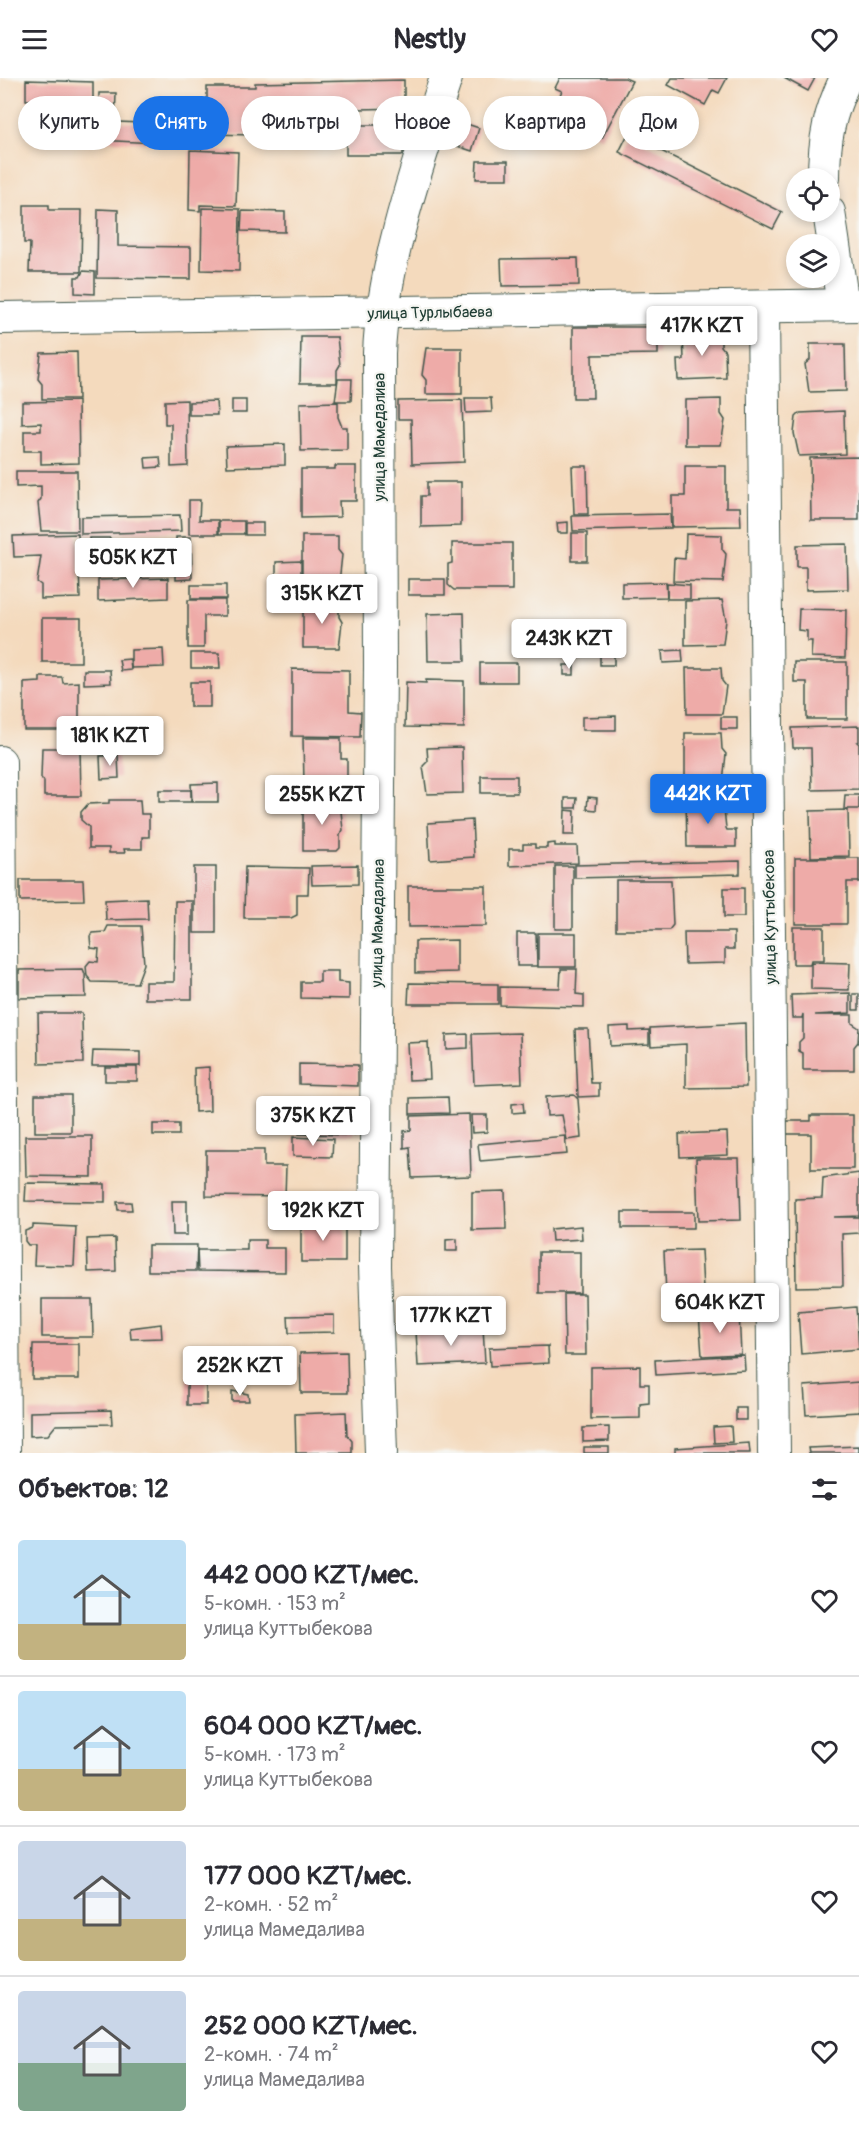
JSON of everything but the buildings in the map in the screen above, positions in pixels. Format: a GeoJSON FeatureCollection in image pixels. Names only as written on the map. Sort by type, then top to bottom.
{"type":"FeatureCollection","features":[{"type":"Feature","properties":{"kind":"street","name":"улица Мамедалива"},"geometry":{"type":"LineString","coordinates":[[381,1453],[375,1266],[381,312],[425,144],[446,78]]}},
{"type":"Feature","properties":{"kind":"street"},"geometry":{"type":"LineString","coordinates":[[824,168],[828,121],[846,78]]}},
{"type":"Feature","properties":{"kind":"street"},"geometry":{"type":"LineString","coordinates":[[831,222],[851,305]]}},
{"type":"Feature","properties":{"kind":"street","name":"улица Турлыбаева"},"geometry":{"type":"LineString","coordinates":[[0,318],[851,305]]}},
{"type":"Feature","properties":{"kind":"street","name":"улица Куттыбекова"},"geometry":{"type":"LineString","coordinates":[[763,308],[774,1453]]}},
{"type":"Feature","properties":{"kind":"street"},"geometry":{"type":"LineString","coordinates":[[0,762],[4,1453]]}}]}
